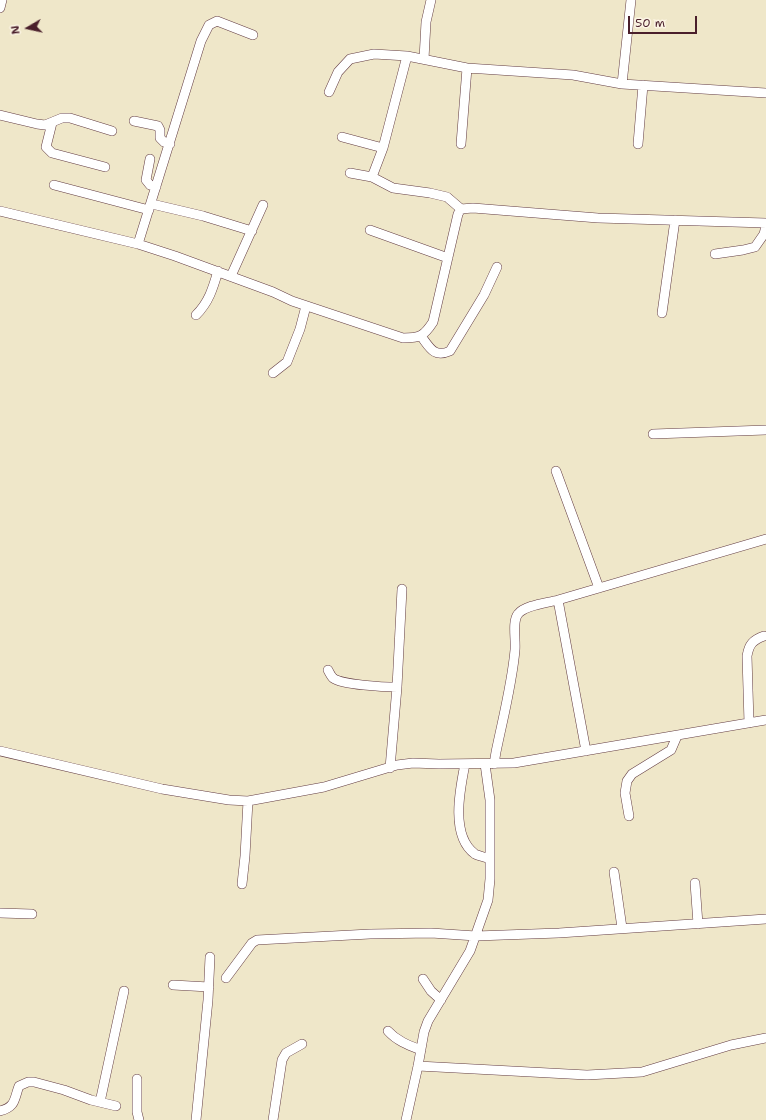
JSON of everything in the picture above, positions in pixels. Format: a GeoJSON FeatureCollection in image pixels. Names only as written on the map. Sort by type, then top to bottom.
{"type":"FeatureCollection","features":[{"type":"Feature","properties":{"kind":"street"},"geometry":{"type":"LineString","coordinates":[[0,8],[2,0]]}},
{"type":"Feature","properties":{"kind":"street"},"geometry":{"type":"LineString","coordinates":[[424,60],[426,22],[431,0]]}},
{"type":"Feature","properties":{"kind":"street"},"geometry":{"type":"LineString","coordinates":[[622,84],[631,0]]}},
{"type":"Feature","properties":{"kind":"street"},"geometry":{"type":"LineString","coordinates":[[138,244],[201,42],[209,25],[217,21],[254,35]]}},
{"type":"Feature","properties":{"kind":"street"},"geometry":{"type":"LineString","coordinates":[[329,92],[338,72],[350,59],[374,54],[407,56],[467,68],[573,75],[622,84],[766,93]]}},
{"type":"Feature","properties":{"kind":"street"},"geometry":{"type":"LineString","coordinates":[[372,177],[383,148],[407,56]]}},
{"type":"Feature","properties":{"kind":"street"},"geometry":{"type":"LineString","coordinates":[[461,144],[467,68]]}},
{"type":"Feature","properties":{"kind":"street"},"geometry":{"type":"LineString","coordinates":[[638,144],[643,85]]}},
{"type":"Feature","properties":{"kind":"street"},"geometry":{"type":"LineString","coordinates":[[0,115],[37,124],[52,123],[62,118],[70,118],[112,131]]}},
{"type":"Feature","properties":{"kind":"street"},"geometry":{"type":"LineString","coordinates":[[134,121],[158,126],[160,130],[160,138],[164,142],[170,144]]}},
{"type":"Feature","properties":{"kind":"street"},"geometry":{"type":"LineString","coordinates":[[52,123],[46,147],[49,151],[105,167]]}},
{"type":"Feature","properties":{"kind":"street"},"geometry":{"type":"LineString","coordinates":[[342,137],[383,148]]}},
{"type":"Feature","properties":{"kind":"street"},"geometry":{"type":"LineString","coordinates":[[150,159],[146,180],[150,185],[156,187]]}},
{"type":"Feature","properties":{"kind":"street"},"geometry":{"type":"LineString","coordinates":[[350,173],[372,177],[393,188],[447,197],[462,209],[473,208],[598,218],[766,224],[764,234],[755,247],[715,254]]}},
{"type":"Feature","properties":{"kind":"street"},"geometry":{"type":"LineString","coordinates":[[54,185],[150,207],[203,216],[252,231]]}},
{"type":"Feature","properties":{"kind":"street"},"geometry":{"type":"LineString","coordinates":[[231,276],[263,205]]}},
{"type":"Feature","properties":{"kind":"street"},"geometry":{"type":"LineString","coordinates":[[0,211],[138,244],[218,271],[306,306],[403,338],[413,338],[421,336],[428,330],[433,322],[458,214],[462,209]]}},
{"type":"Feature","properties":{"kind":"street"},"geometry":{"type":"LineString","coordinates":[[662,313],[675,220]]}},
{"type":"Feature","properties":{"kind":"street"},"geometry":{"type":"LineString","coordinates":[[370,230],[448,258]]}},
{"type":"Feature","properties":{"kind":"street"},"geometry":{"type":"LineString","coordinates":[[421,336],[431,349],[438,354],[443,354],[450,351],[484,295],[497,267]]}},
{"type":"Feature","properties":{"kind":"street"},"geometry":{"type":"LineString","coordinates":[[196,315],[203,308],[211,293],[218,271]]}},
{"type":"Feature","properties":{"kind":"street"},"geometry":{"type":"LineString","coordinates":[[273,373],[287,362],[300,329],[306,306]]}},
{"type":"Feature","properties":{"kind":"street"},"geometry":{"type":"LineString","coordinates":[[653,434],[766,430]]}},
{"type":"Feature","properties":{"kind":"street"},"geometry":{"type":"LineString","coordinates":[[556,471],[599,588]]}},
{"type":"Feature","properties":{"kind":"street"},"geometry":{"type":"LineString","coordinates":[[406,1120],[424,1032],[428,1022],[470,951],[488,900],[490,858],[490,764],[496,752],[513,669],[516,642],[516,616],[519,612],[526,608],[766,539]]}},
{"type":"Feature","properties":{"kind":"street"},"geometry":{"type":"LineString","coordinates":[[390,768],[397,687],[402,589]]}},
{"type":"Feature","properties":{"kind":"street"},"geometry":{"type":"LineString","coordinates":[[558,600],[586,751]]}},
{"type":"Feature","properties":{"kind":"street"},"geometry":{"type":"LineString","coordinates":[[749,723],[747,656],[749,646],[755,639],[764,636]]}},
{"type":"Feature","properties":{"kind":"street"},"geometry":{"type":"LineString","coordinates":[[328,670],[334,678],[343,681],[377,686],[397,687]]}},
{"type":"Feature","properties":{"kind":"street"},"geometry":{"type":"LineString","coordinates":[[0,751],[162,789],[228,800],[248,801],[324,788],[390,768],[413,763],[514,763],[766,720]]}},
{"type":"Feature","properties":{"kind":"street"},"geometry":{"type":"LineString","coordinates":[[628,816],[625,793],[627,781],[632,774],[671,750],[677,736]]}},
{"type":"Feature","properties":{"kind":"street"},"geometry":{"type":"LineString","coordinates":[[465,764],[460,792],[459,811],[463,838],[469,848],[476,855],[490,858]]}},
{"type":"Feature","properties":{"kind":"street"},"geometry":{"type":"LineString","coordinates":[[242,884],[248,801]]}},
{"type":"Feature","properties":{"kind":"street"},"geometry":{"type":"LineString","coordinates":[[614,872],[622,928]]}},
{"type":"Feature","properties":{"kind":"street"},"geometry":{"type":"LineString","coordinates":[[695,883],[698,924]]}},
{"type":"Feature","properties":{"kind":"street"},"geometry":{"type":"LineString","coordinates":[[0,913],[32,914]]}},
{"type":"Feature","properties":{"kind":"street"},"geometry":{"type":"LineString","coordinates":[[226,978],[252,943],[257,940],[370,934],[431,933],[476,936],[559,933],[766,919]]}},
{"type":"Feature","properties":{"kind":"street"},"geometry":{"type":"LineString","coordinates":[[196,1120],[209,987],[210,957]]}},
{"type":"Feature","properties":{"kind":"street"},"geometry":{"type":"LineString","coordinates":[[423,979],[431,991],[441,1000]]}},
{"type":"Feature","properties":{"kind":"street"},"geometry":{"type":"LineString","coordinates":[[173,985],[209,987]]}},
{"type":"Feature","properties":{"kind":"street"},"geometry":{"type":"LineString","coordinates":[[100,1102],[124,991]]}},
{"type":"Feature","properties":{"kind":"street"},"geometry":{"type":"LineString","coordinates":[[388,1031],[394,1038],[421,1050]]}},
{"type":"Feature","properties":{"kind":"street"},"geometry":{"type":"LineString","coordinates":[[418,1066],[587,1075],[642,1072],[731,1045],[766,1038]]}},
{"type":"Feature","properties":{"kind":"street"},"geometry":{"type":"LineString","coordinates":[[273,1120],[282,1060],[286,1053],[302,1044]]}},
{"type":"Feature","properties":{"kind":"street"},"geometry":{"type":"LineString","coordinates":[[137,1079],[137,1112],[139,1120]]}},
{"type":"Feature","properties":{"kind":"street"},"geometry":{"type":"LineString","coordinates":[[1,1112],[13,1105],[19,1086],[28,1082],[34,1082],[64,1090],[116,1106]]}}]}
